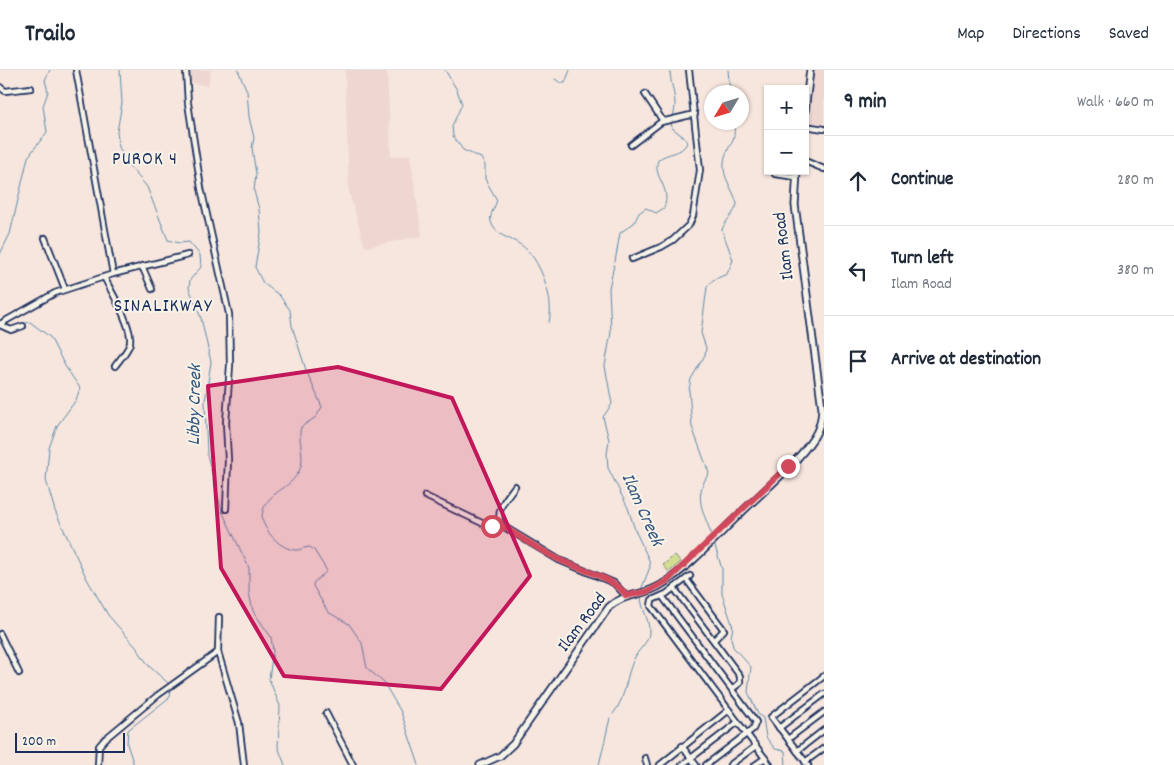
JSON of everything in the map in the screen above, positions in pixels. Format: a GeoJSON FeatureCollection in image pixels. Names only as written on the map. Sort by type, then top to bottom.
{"type":"FeatureCollection","features":[{"type":"Feature","properties":{"kind":"street"},"geometry":{"type":"LineString","coordinates":[[76,70],[113,274]]}},
{"type":"Feature","properties":{"kind":"street"},"geometry":{"type":"LineString","coordinates":[[186,70],[188,104],[201,188],[230,320],[230,374],[226,423],[228,460],[226,509]]}},
{"type":"Feature","properties":{"kind":"street"},"geometry":{"type":"LineString","coordinates":[[632,259],[673,240],[692,220],[700,177],[689,70]]}},
{"type":"Feature","properties":{"kind":"street"},"geometry":{"type":"LineString","coordinates":[[808,85],[810,70]]}},
{"type":"Feature","properties":{"kind":"street"},"geometry":{"type":"LineString","coordinates":[[0,87],[5,91],[31,88]]}},
{"type":"Feature","properties":{"kind":"street"},"geometry":{"type":"LineString","coordinates":[[645,94],[663,121]]}},
{"type":"Feature","properties":{"kind":"street"},"geometry":{"type":"LineString","coordinates":[[631,145],[663,121],[695,114]]}},
{"type":"Feature","properties":{"kind":"street"},"geometry":{"type":"LineString","coordinates":[[809,126],[824,128]]}},
{"type":"Feature","properties":{"kind":"street"},"geometry":{"type":"LineString","coordinates":[[809,163],[824,169]]}},
{"type":"Feature","properties":{"kind":"street","name":"Ilam Road"},"geometry":{"type":"LineString","coordinates":[[484,764],[500,756],[513,744],[609,607],[626,596],[656,588],[672,576],[788,466],[804,449],[818,428],[822,408],[794,205],[797,175]]}},
{"type":"Feature","properties":{"kind":"street"},"geometry":{"type":"LineString","coordinates":[[45,238],[65,289]]}},
{"type":"Feature","properties":{"kind":"street"},"geometry":{"type":"LineString","coordinates":[[0,325],[46,297],[65,289],[142,266],[188,256]]}},
{"type":"Feature","properties":{"kind":"street"},"geometry":{"type":"LineString","coordinates":[[142,266],[152,289]]}},
{"type":"Feature","properties":{"kind":"street"},"geometry":{"type":"LineString","coordinates":[[104,277],[130,334],[128,348],[115,366]]}},
{"type":"Feature","properties":{"kind":"street"},"geometry":{"type":"LineString","coordinates":[[0,325],[11,330],[23,326]]}},
{"type":"Feature","properties":{"kind":"street"},"geometry":{"type":"LineString","coordinates":[[501,525],[499,509],[515,486]]}},
{"type":"Feature","properties":{"kind":"street"},"geometry":{"type":"LineString","coordinates":[[425,496],[484,524],[501,525],[560,560],[614,583],[626,596]]}},
{"type":"Feature","properties":{"kind":"street"},"geometry":{"type":"LineString","coordinates":[[714,640],[724,630],[688,577],[662,596],[652,600],[651,606],[770,765]]}},
{"type":"Feature","properties":{"kind":"street"},"geometry":{"type":"LineString","coordinates":[[674,588],[741,678],[740,683],[732,690]]}},
{"type":"Feature","properties":{"kind":"street"},"geometry":{"type":"LineString","coordinates":[[662,596],[756,722],[755,727],[747,734],[706,765]]}},
{"type":"Feature","properties":{"kind":"street"},"geometry":{"type":"LineString","coordinates":[[220,617],[218,652],[240,723],[244,765]]}},
{"type":"Feature","properties":{"kind":"street"},"geometry":{"type":"LineString","coordinates":[[0,634],[19,673]]}},
{"type":"Feature","properties":{"kind":"street"},"geometry":{"type":"LineString","coordinates":[[98,765],[100,746],[105,739],[158,695],[218,652]]}},
{"type":"Feature","properties":{"kind":"street"},"geometry":{"type":"LineString","coordinates":[[824,676],[772,715],[779,728],[806,764],[824,748]]}},
{"type":"Feature","properties":{"kind":"street"},"geometry":{"type":"LineString","coordinates":[[779,728],[824,694]]}},
{"type":"Feature","properties":{"kind":"street"},"geometry":{"type":"LineString","coordinates":[[660,765],[729,710]]}},
{"type":"Feature","properties":{"kind":"street"},"geometry":{"type":"LineString","coordinates":[[326,712],[353,765]]}},
{"type":"Feature","properties":{"kind":"street"},"geometry":{"type":"LineString","coordinates":[[788,739],[824,712]]}},
{"type":"Feature","properties":{"kind":"street"},"geometry":{"type":"LineString","coordinates":[[682,765],[738,722]]}},
{"type":"Feature","properties":{"kind":"street"},"geometry":{"type":"LineString","coordinates":[[797,751],[824,730]]}},
{"type":"Feature","properties":{"kind":"street"},"geometry":{"type":"LineString","coordinates":[[682,746],[696,765]]}},
{"type":"Feature","properties":{"kind":"street"},"geometry":{"type":"LineString","coordinates":[[730,765],[756,746]]}},
{"type":"Feature","properties":{"kind":"street"},"geometry":{"type":"LineString","coordinates":[[645,758],[646,765]]}},
{"type":"Feature","properties":{"kind":"street"},"geometry":{"type":"LineString","coordinates":[[755,765],[765,758]]}},
{"type":"Feature","properties":{"kind":"highlighted area"},"geometry":{"type":"Polygon","coordinates":[[[338,367],[452,398],[530,576],[441,689],[284,676],[221,568],[208,386],[338,367]]]}},
{"type":"Feature","properties":{"kind":"shaded area"},"geometry":{"type":"Polygon","coordinates":[[[188,70],[211,70],[208,86],[189,82],[188,70]]]}},
{"type":"Feature","properties":{"kind":"shaded area"},"geometry":{"type":"Polygon","coordinates":[[[345,70],[387,70],[391,157],[410,155],[422,236],[365,247],[349,192],[345,70]]]}},
{"type":"Feature","properties":{"kind":"shaded area"},"geometry":{"type":"Polygon","coordinates":[[[814,70],[824,70],[824,127],[809,125],[809,104],[814,70]]]}},
{"type":"Feature","properties":{"kind":"green space"},"geometry":{"type":"Polygon","coordinates":[[[675,555],[681,562],[669,572],[663,565],[675,555]]]}},
{"type":"Feature","properties":{"kind":"waterway"},"geometry":{"type":"LineString","coordinates":[[0,254],[10,234],[28,157],[47,132],[43,106],[48,92],[45,80],[50,70]]}},
{"type":"Feature","properties":{"kind":"waterway","name":"Libby Creek"},"geometry":{"type":"LineString","coordinates":[[120,70],[122,103],[117,132],[119,147],[126,162],[147,187],[168,240],[179,243],[189,242],[200,255],[201,267],[190,280],[189,288],[201,318],[211,362],[205,402],[207,455],[222,511],[249,568],[249,593],[253,611],[271,637],[273,651],[269,679],[280,706],[278,747],[285,765]]}},
{"type":"Feature","properties":{"kind":"waterway"},"geometry":{"type":"LineString","coordinates":[[238,70],[247,91],[249,117],[254,138],[252,148],[256,174],[254,191],[259,209],[261,232],[255,267],[263,283],[279,295],[290,310],[292,326],[306,370],[322,407],[316,417],[301,427],[302,462],[298,473],[288,485],[270,498],[263,510],[262,519],[271,535],[286,548],[298,550],[310,547],[314,550],[327,571],[314,582],[313,586],[328,612],[349,624],[362,643],[367,668],[384,683],[401,712],[419,765]]}},
{"type":"Feature","properties":{"kind":"waterway"},"geometry":{"type":"LineString","coordinates":[[445,70],[457,90],[462,104],[452,126],[453,136],[463,150],[481,158],[485,165],[485,179],[497,200],[491,216],[493,227],[500,234],[517,242],[528,251],[540,269],[550,302],[549,322]]}},
{"type":"Feature","properties":{"kind":"waterway"},"geometry":{"type":"LineString","coordinates":[[555,79],[565,83],[570,70]]}},
{"type":"Feature","properties":{"kind":"waterway","name":"Ilam Creek"},"geometry":{"type":"LineString","coordinates":[[670,70],[675,99],[673,117]]}},
{"type":"Feature","properties":{"kind":"waterway"},"geometry":{"type":"LineString","coordinates":[[728,70],[729,85]]}},
{"type":"Feature","properties":{"kind":"waterway","name":"Ilam Creek"},"geometry":{"type":"LineString","coordinates":[[615,262],[620,233],[634,223],[639,213],[646,208],[656,213],[664,208],[666,194],[658,172],[658,160],[678,152],[687,143],[685,138],[672,128],[671,122]]}},
{"type":"Feature","properties":{"kind":"waterway"},"geometry":{"type":"LineString","coordinates":[[712,537],[700,498],[701,490],[709,473],[692,427],[689,390],[691,379],[705,355],[706,348],[701,333],[707,287],[713,280],[727,274],[733,260],[722,230],[737,204],[726,179],[724,168],[725,157],[733,139],[734,130]]}},
{"type":"Feature","properties":{"kind":"waterway","name":"Ilam Creek"},"geometry":{"type":"LineString","coordinates":[[614,265],[609,288],[611,332],[605,366],[612,404],[603,417],[609,440],[608,468],[628,508],[635,530],[649,560],[650,567],[641,590]]}},
{"type":"Feature","properties":{"kind":"waterway"},"geometry":{"type":"LineString","coordinates":[[4,324],[11,327],[30,322],[50,337],[65,366],[80,388],[76,400],[57,426],[49,448],[46,480],[55,511],[87,579],[108,615],[136,647],[149,666],[169,684]]}},
{"type":"Feature","properties":{"kind":"waterway"},"geometry":{"type":"LineString","coordinates":[[714,543],[722,569],[722,594],[733,627],[731,637],[733,647],[751,667],[748,692],[758,714],[763,718],[766,737],[775,749],[785,751],[786,765]]}},
{"type":"Feature","properties":{"kind":"waterway","name":"Ilam Creek"},"geometry":{"type":"LineString","coordinates":[[613,714],[621,701],[632,664],[649,634],[648,621],[641,596]]}},
{"type":"Feature","properties":{"kind":"waterway"},"geometry":{"type":"LineString","coordinates":[[134,765],[127,744],[128,730],[170,697],[171,688]]}},
{"type":"Feature","properties":{"kind":"waterway","name":"Ilam Creek"},"geometry":{"type":"LineString","coordinates":[[599,765],[610,718]]}},
{"type":"Feature","properties":{"kind":"district","name":"PUROK 4"},"geometry":{"type":"Point","coordinates":[145,160]}},
{"type":"Feature","properties":{"kind":"district","name":"SINALIKWAY"},"geometry":{"type":"Point","coordinates":[163,307]}},
{"type":"Feature","properties":{"kind":"route"},"geometry":{"type":"LineString","coordinates":[[492,526],[501,525],[560,560],[614,583],[621,588],[626,596],[649,591],[667,581],[722,531],[788,466]]}}]}
